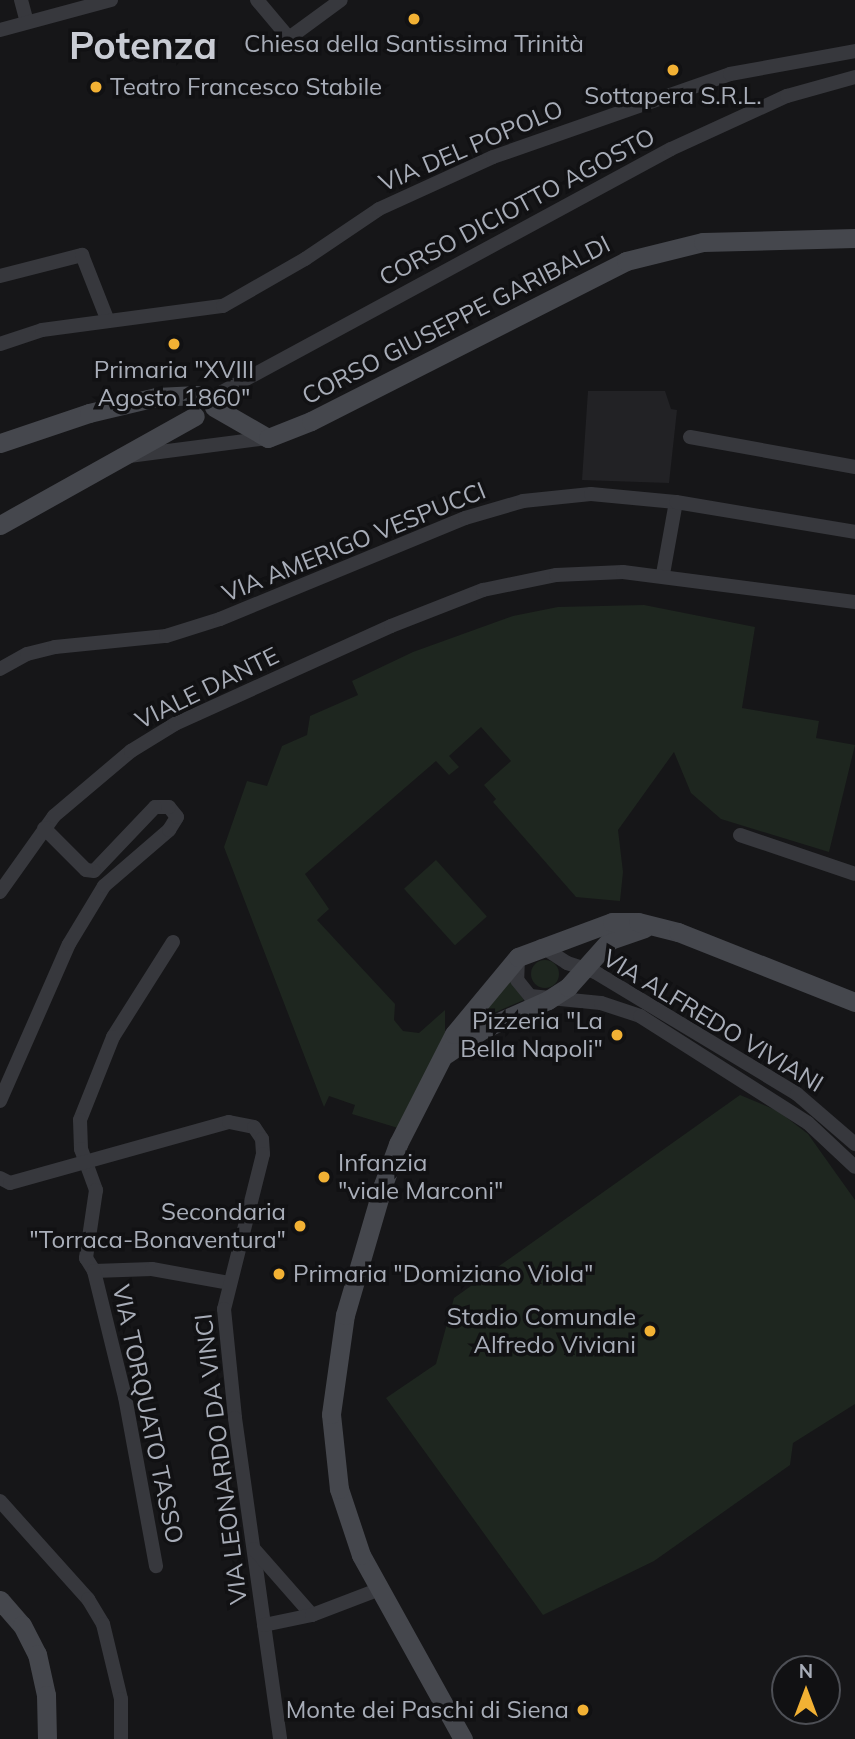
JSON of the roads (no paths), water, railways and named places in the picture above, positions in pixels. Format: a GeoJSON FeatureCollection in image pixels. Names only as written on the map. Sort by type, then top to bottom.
{"type":"FeatureCollection","features":[{"type":"Feature","properties":{"kind":"street"},"geometry":{"type":"LineString","coordinates":[[21,0],[26,19]]}},
{"type":"Feature","properties":{"kind":"street"},"geometry":{"type":"LineString","coordinates":[[0,30],[26,19],[111,0]]}},
{"type":"Feature","properties":{"kind":"street"},"geometry":{"type":"LineString","coordinates":[[257,0],[289,38],[341,0]]}},
{"type":"Feature","properties":{"kind":"street","name":"VIA DEL POPOLO"},"geometry":{"type":"LineString","coordinates":[[0,344],[42,331],[223,306],[305,259],[379,209],[493,157],[730,74],[855,51]]}},
{"type":"Feature","properties":{"kind":"street","name":"CORSO DICIOTTO AGOSTO"},"geometry":{"type":"LineString","coordinates":[[201,405],[671,149],[787,96],[855,78]]}},
{"type":"Feature","properties":{"kind":"street","name":"CORSO GIUSEPPE GARIBALDI"},"geometry":{"type":"LineString","coordinates":[[268,438],[311,421],[626,261],[703,242],[855,237]]}},
{"type":"Feature","properties":{"kind":"street"},"geometry":{"type":"LineString","coordinates":[[0,276],[82,255],[108,321]]}},
{"type":"Feature","properties":{"kind":"street"},"geometry":{"type":"LineString","coordinates":[[0,443],[47,424],[156,397],[201,405],[229,430],[268,438]]}},
{"type":"Feature","properties":{"kind":"street"},"geometry":{"type":"LineString","coordinates":[[0,525],[147,445],[201,405]]}},
{"type":"Feature","properties":{"kind":"street"},"geometry":{"type":"LineString","coordinates":[[690,437],[855,467]]}},
{"type":"Feature","properties":{"kind":"street"},"geometry":{"type":"LineString","coordinates":[[128,456],[268,438]]}},
{"type":"Feature","properties":{"kind":"street","name":"VIA AMERIGO VESPUCCI"},"geometry":{"type":"LineString","coordinates":[[0,669],[27,654],[55,647],[166,636],[220,619],[465,518],[523,501],[591,494],[676,502],[855,532]]}},
{"type":"Feature","properties":{"kind":"street"},"geometry":{"type":"LineString","coordinates":[[663,574],[676,502]]}},
{"type":"Feature","properties":{"kind":"street","name":"VIALE DANTE"},"geometry":{"type":"LineString","coordinates":[[0,892],[44,828],[131,751],[327,655],[482,590],[556,575],[663,574],[855,602]]}},
{"type":"Feature","properties":{"kind":"street"},"geometry":{"type":"LineString","coordinates":[[0,1101],[69,944],[104,886],[169,830],[177,817],[169,807],[155,807],[94,871],[86,870],[44,828]]}},
{"type":"Feature","properties":{"kind":"street"},"geometry":{"type":"LineString","coordinates":[[740,835],[855,874]]}},
{"type":"Feature","properties":{"kind":"street"},"geometry":{"type":"LineString","coordinates":[[463,1739],[377,1590],[339,1489],[331,1438],[332,1385],[345,1315],[383,1185],[398,1144],[445,1055],[473,1007],[519,957],[541,946],[612,922],[655,925],[855,1002]]}},
{"type":"Feature","properties":{"kind":"street"},"geometry":{"type":"LineString","coordinates":[[445,1055],[482,1029],[548,1000],[583,971],[610,940],[655,925]]}},
{"type":"Feature","properties":{"kind":"street","name":"VIA TORQUATO TASSO"},"geometry":{"type":"LineString","coordinates":[[156,1566],[125,1397],[94,1271],[86,1258],[96,1189],[85,1161],[78,1129],[105,1052],[173,942]]}},
{"type":"Feature","properties":{"kind":"street","name":"VIA ALFREDO VIVIANI"},"geometry":{"type":"LineString","coordinates":[[541,946],[583,971],[595,972],[797,1094],[855,1144]]}},
{"type":"Feature","properties":{"kind":"street","name":"VIA ALFREDO VIVIANI"},"geometry":{"type":"LineString","coordinates":[[519,957],[517,980],[523,990],[548,1000],[601,1003],[640,1016],[808,1123],[855,1167]]}},
{"type":"Feature","properties":{"kind":"street","name":"VIA LEONARDO DA VINCI"},"geometry":{"type":"LineString","coordinates":[[0,1178],[10,1182],[182,1132],[237,1122],[254,1127],[262,1139],[263,1154],[229,1283],[225,1332],[280,1739]]}},
{"type":"Feature","properties":{"kind":"street","name":"VIA TORQUATO TASSO"},"geometry":{"type":"LineString","coordinates":[[94,1271],[152,1269],[229,1283]]}},
{"type":"Feature","properties":{"kind":"street"},"geometry":{"type":"LineString","coordinates":[[0,1501],[88,1599],[103,1624],[121,1699],[121,1739]]}},
{"type":"Feature","properties":{"kind":"street"},"geometry":{"type":"LineString","coordinates":[[253,1548],[312,1615]]}},
{"type":"Feature","properties":{"kind":"street"},"geometry":{"type":"LineString","coordinates":[[264,1625],[312,1615],[377,1590]]}},
{"type":"Feature","properties":{"kind":"street"},"geometry":{"type":"LineString","coordinates":[[0,1600],[22,1625],[37,1654],[45,1688],[47,1739]]}},
{"type":"Feature","properties":{"kind":"place","name":"Chiesa della Santissima Trinità"},"geometry":{"type":"Point","coordinates":[414,19]}},
{"type":"Feature","properties":{"kind":"place","name":"Sottapera S.R.L."},"geometry":{"type":"Point","coordinates":[673,70]}},
{"type":"Feature","properties":{"kind":"place","name":"Teatro Francesco Stabile"},"geometry":{"type":"Point","coordinates":[96,87]}},
{"type":"Feature","properties":{"kind":"place","name":"Primaria \"XVIII Agosto 1860\""},"geometry":{"type":"Point","coordinates":[174,344]}},
{"type":"Feature","properties":{"kind":"place","name":"Pizzeria \"La Bella Napoli\""},"geometry":{"type":"Point","coordinates":[617,1035]}},
{"type":"Feature","properties":{"kind":"place","name":"Infanzia \"viale Marconi\""},"geometry":{"type":"Point","coordinates":[324,1177]}},
{"type":"Feature","properties":{"kind":"place","name":"Secondaria \"Torraca-Bonaventura\""},"geometry":{"type":"Point","coordinates":[300,1226]}},
{"type":"Feature","properties":{"kind":"place","name":"Primaria \"Domiziano Viola\""},"geometry":{"type":"Point","coordinates":[279,1274]}},
{"type":"Feature","properties":{"kind":"place","name":"Stadio Comunale Alfredo Viviani"},"geometry":{"type":"Point","coordinates":[650,1331]}},
{"type":"Feature","properties":{"kind":"place","name":"Monte dei Paschi di Siena"},"geometry":{"type":"Point","coordinates":[583,1710]}},
{"type":"Feature","properties":{"kind":"district","name":"Potenza"},"geometry":{"type":"Point","coordinates":[143,46]}}]}
